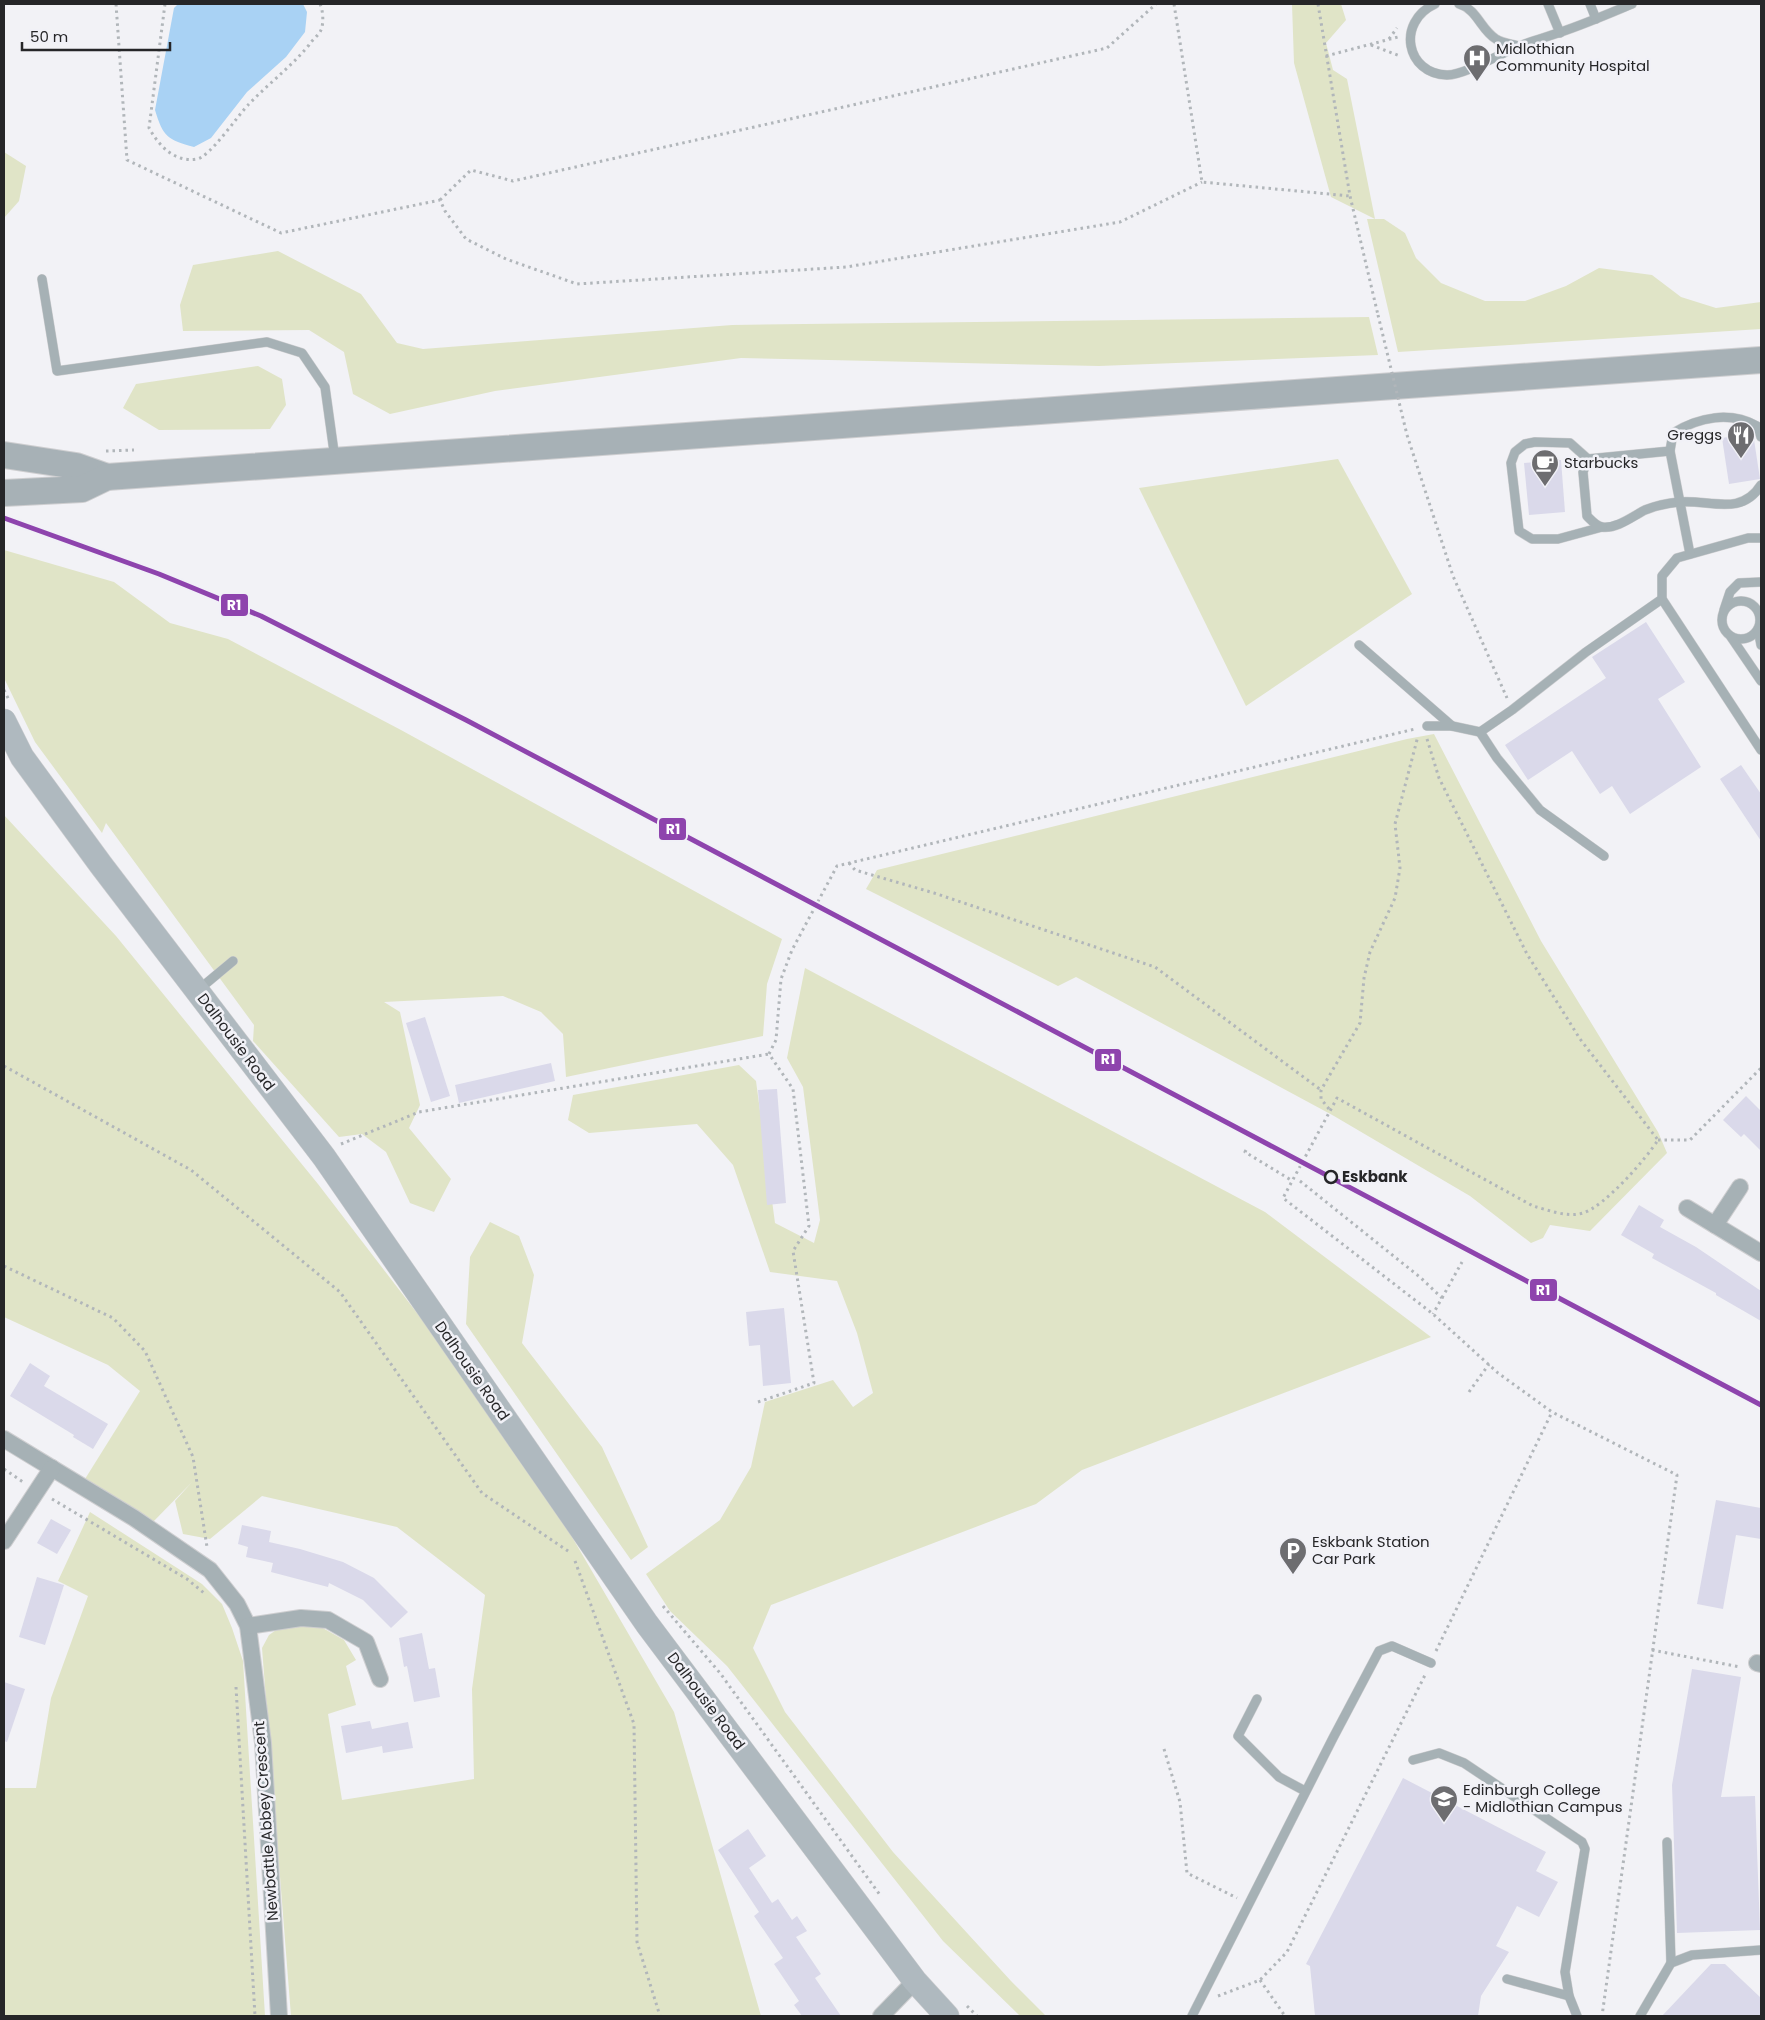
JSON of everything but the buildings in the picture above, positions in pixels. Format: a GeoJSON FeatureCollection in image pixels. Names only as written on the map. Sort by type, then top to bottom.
{"type":"FeatureCollection","features":[{"type":"Feature","properties":{"kind":"main road"},"geometry":{"type":"LineString","coordinates":[[4,493],[82,489],[107,478],[1761,360]]}},
{"type":"Feature","properties":{"kind":"main road"},"geometry":{"type":"LineString","coordinates":[[4,455],[76,466],[107,478]]}},
{"type":"Feature","properties":{"kind":"main road","name":"Dalhousie Road"},"geometry":{"type":"LineString","coordinates":[[4,721],[22,757],[324,1157],[642,1616],[915,1981],[956,2010]]}},
{"type":"Feature","properties":{"kind":"street"},"geometry":{"type":"LineString","coordinates":[[1715,1225],[1740,1187]]}},
{"type":"Feature","properties":{"kind":"street"},"geometry":{"type":"LineString","coordinates":[[1687,1208],[1761,1253]]}},
{"type":"Feature","properties":{"kind":"street","name":"Newbattle Abbey Crescent"},"geometry":{"type":"LineString","coordinates":[[4,1439],[134,1518],[210,1570],[237,1604],[248,1626],[263,1743],[279,2016]]}},
{"type":"Feature","properties":{"kind":"street"},"geometry":{"type":"LineString","coordinates":[[4,1541],[52,1468]]}},
{"type":"Feature","properties":{"kind":"street"},"geometry":{"type":"LineString","coordinates":[[248,1626],[300,1618],[328,1620],[366,1642],[380,1678]]}},
{"type":"Feature","properties":{"kind":"street"},"geometry":{"type":"LineString","coordinates":[[881,2016],[915,1981]]}},
{"type":"Feature","properties":{"kind":"lane"},"geometry":{"type":"LineString","coordinates":[[1434,4],[1424,9],[1415,18],[1410,35],[1411,48],[1420,63],[1430,71],[1447,75],[1460,73],[1519,46],[1560,33],[1632,4]]}},
{"type":"Feature","properties":{"kind":"lane"},"geometry":{"type":"LineString","coordinates":[[1459,4],[1464,5],[1475,14],[1481,24],[1496,40],[1519,46]]}},
{"type":"Feature","properties":{"kind":"lane"},"geometry":{"type":"LineString","coordinates":[[1548,4],[1560,33]]}},
{"type":"Feature","properties":{"kind":"lane"},"geometry":{"type":"LineString","coordinates":[[1590,4],[1596,19]]}},
{"type":"Feature","properties":{"kind":"lane"},"geometry":{"type":"LineString","coordinates":[[42,278],[57,371],[267,342],[302,353],[325,387],[335,462]]}},
{"type":"Feature","properties":{"kind":"lane"},"geometry":{"type":"LineString","coordinates":[[1690,554],[1670,451],[1673,433],[1686,425],[1714,416],[1744,418],[1757,426],[1761,437]]}},
{"type":"Feature","properties":{"kind":"lane"},"geometry":{"type":"LineString","coordinates":[[1670,451],[1588,459],[1570,443],[1535,442],[1525,444],[1516,452],[1511,463],[1519,531],[1532,539],[1558,539],[1602,527],[1615,526],[1647,509],[1680,502],[1739,505],[1757,492],[1761,485]]}},
{"type":"Feature","properties":{"kind":"lane"},"geometry":{"type":"LineString","coordinates":[[1588,459],[1583,472],[1587,516],[1594,523],[1602,527]]}},
{"type":"Feature","properties":{"kind":"lane"},"geometry":{"type":"LineString","coordinates":[[1761,538],[1748,538],[1676,558],[1662,576],[1662,598],[1761,750]]}},
{"type":"Feature","properties":{"kind":"lane"},"geometry":{"type":"LineString","coordinates":[[1761,582],[1739,583],[1730,592],[1723,615],[1723,628],[1761,681]]}},
{"type":"Feature","properties":{"kind":"lane"},"geometry":{"type":"LineString","coordinates":[[1480,732],[1512,710],[1586,652],[1662,598]]}},
{"type":"Feature","properties":{"kind":"lane"},"geometry":{"type":"LineString","coordinates":[[1723,615],[1730,605],[1735,602],[1747,602],[1757,610],[1760,622],[1754,634],[1743,639],[1731,637]]}},
{"type":"Feature","properties":{"kind":"lane"},"geometry":{"type":"LineString","coordinates":[[1758,629],[1761,645]]}},
{"type":"Feature","properties":{"kind":"lane"},"geometry":{"type":"LineString","coordinates":[[1359,645],[1452,726]]}},
{"type":"Feature","properties":{"kind":"lane"},"geometry":{"type":"LineString","coordinates":[[1424,727],[1452,726],[1480,732],[1497,758],[1540,810],[1604,856]]}},
{"type":"Feature","properties":{"kind":"lane"},"geometry":{"type":"LineString","coordinates":[[197,991],[233,961]]}},
{"type":"Feature","properties":{"kind":"lane"},"geometry":{"type":"LineString","coordinates":[[1192,2016],[1305,1791],[1379,1651],[1392,1646],[1431,1663]]}},
{"type":"Feature","properties":{"kind":"lane"},"geometry":{"type":"LineString","coordinates":[[1257,1698],[1238,1736],[1278,1777],[1305,1791]]}},
{"type":"Feature","properties":{"kind":"lane"},"geometry":{"type":"LineString","coordinates":[[1413,1760],[1439,1753],[1464,1762],[1582,1842],[1585,1849],[1565,1972],[1569,1996],[1577,2016]]}},
{"type":"Feature","properties":{"kind":"lane"},"geometry":{"type":"LineString","coordinates":[[1640,2016],[1670,1963],[1667,1842]]}},
{"type":"Feature","properties":{"kind":"lane"},"geometry":{"type":"LineString","coordinates":[[1670,1963],[1692,1955],[1761,1950]]}},
{"type":"Feature","properties":{"kind":"lane"},"geometry":{"type":"LineString","coordinates":[[1507,1979],[1569,1996]]}},
{"type":"Feature","properties":{"kind":"path"},"geometry":{"type":"LineString","coordinates":[[116,4],[127,160],[281,233],[440,200],[471,170],[514,181],[1107,48],[1156,4]]}},
{"type":"Feature","properties":{"kind":"path"},"geometry":{"type":"LineString","coordinates":[[165,4],[149,128],[158,143],[169,152],[182,159],[199,159],[209,152],[249,104],[294,64],[321,30],[323,9],[320,4]]}},
{"type":"Feature","properties":{"kind":"path"},"geometry":{"type":"LineString","coordinates":[[1174,4],[1202,182]]}},
{"type":"Feature","properties":{"kind":"path"},"geometry":{"type":"LineString","coordinates":[[1318,4],[1350,196],[1407,435],[1453,576],[1512,710]]}},
{"type":"Feature","properties":{"kind":"path"},"geometry":{"type":"LineString","coordinates":[[1326,56],[1410,35]]}},
{"type":"Feature","properties":{"kind":"path"},"geometry":{"type":"LineString","coordinates":[[1370,45],[1420,63]]}},
{"type":"Feature","properties":{"kind":"path"},"geometry":{"type":"LineString","coordinates":[[440,200],[445,211],[466,239],[506,259],[578,284],[846,267],[1120,222],[1202,182],[1350,196]]}},
{"type":"Feature","properties":{"kind":"path"},"geometry":{"type":"LineString","coordinates":[[100,450],[140,450]]}},
{"type":"Feature","properties":{"kind":"path"},"geometry":{"type":"LineString","coordinates":[[769,1054],[776,1040],[781,979],[792,950],[837,866],[1424,727]]}},
{"type":"Feature","properties":{"kind":"path"},"geometry":{"type":"LineString","coordinates":[[1330,1109],[1321,1099],[1321,1090],[1360,1023],[1364,978],[1370,952],[1394,898],[1400,868],[1395,824],[1424,727]]}},
{"type":"Feature","properties":{"kind":"path"},"geometry":{"type":"LineString","coordinates":[[1424,727],[1439,778],[1527,954],[1580,1038],[1658,1140]]}},
{"type":"Feature","properties":{"kind":"path"},"geometry":{"type":"LineString","coordinates":[[850,863],[855,870],[1155,967],[1321,1090]]}},
{"type":"Feature","properties":{"kind":"path"},"geometry":{"type":"LineString","coordinates":[[344,1153],[339,1145],[419,1112],[769,1054]]}},
{"type":"Feature","properties":{"kind":"path"},"geometry":{"type":"LineString","coordinates":[[758,1402],[814,1383],[793,1251],[809,1226],[793,1089],[769,1054]]}},
{"type":"Feature","properties":{"kind":"path"},"geometry":{"type":"LineString","coordinates":[[4,1066],[191,1170],[340,1292],[482,1493],[574,1555],[634,1724],[637,1942],[660,2016]]}},
{"type":"Feature","properties":{"kind":"path"},"geometry":{"type":"LineString","coordinates":[[1658,1140],[1690,1140],[1761,1068]]}},
{"type":"Feature","properties":{"kind":"path"},"geometry":{"type":"LineString","coordinates":[[1602,2016],[1676,1475],[1552,1412],[1498,1373],[1433,1314],[1283,1198],[1291,1180],[1337,1098],[1533,1206],[1566,1214],[1583,1213],[1600,1202],[1646,1158],[1658,1140]]}},
{"type":"Feature","properties":{"kind":"path"},"geometry":{"type":"LineString","coordinates":[[1246,1150],[1245,1152],[1291,1180]]}},
{"type":"Feature","properties":{"kind":"path"},"geometry":{"type":"LineString","coordinates":[[1300,1181],[1422,1278],[1442,1298]]}},
{"type":"Feature","properties":{"kind":"path"},"geometry":{"type":"LineString","coordinates":[[1433,1314],[1462,1262]]}},
{"type":"Feature","properties":{"kind":"path"},"geometry":{"type":"LineString","coordinates":[[4,1266],[113,1318],[145,1351],[193,1456],[210,1570]]}},
{"type":"Feature","properties":{"kind":"path"},"geometry":{"type":"LineString","coordinates":[[1469,1392],[1489,1364]]}},
{"type":"Feature","properties":{"kind":"path"},"geometry":{"type":"LineString","coordinates":[[1198,2003],[1260,1980],[1287,1952],[1431,1663],[1552,1412]]}},
{"type":"Feature","properties":{"kind":"path"},"geometry":{"type":"LineString","coordinates":[[4,1470],[187,1579],[206,1595]]}},
{"type":"Feature","properties":{"kind":"path"},"geometry":{"type":"LineString","coordinates":[[658,1600],[720,1674],[882,1898]]}},
{"type":"Feature","properties":{"kind":"path"},"geometry":{"type":"LineString","coordinates":[[1652,1650],[1737,1667],[1759,1664]]}},
{"type":"Feature","properties":{"kind":"path"},"geometry":{"type":"LineString","coordinates":[[235,1678],[242,1762],[255,2016]]}},
{"type":"Feature","properties":{"kind":"path"},"geometry":{"type":"LineString","coordinates":[[1164,1749],[1180,1802],[1187,1873],[1248,1904]]}},
{"type":"Feature","properties":{"kind":"path"},"geometry":{"type":"LineString","coordinates":[[1260,1980],[1285,2016]]}},
{"type":"Feature","properties":{"kind":"path"},"geometry":{"type":"LineString","coordinates":[[956,2010],[977,2016]]}},
{"type":"Feature","properties":{"kind":"green space"},"geometry":{"type":"Polygon","coordinates":[[[1292,4],[1341,4],[1346,20],[1326,43],[1333,70],[1347,79],[1375,219],[1331,197],[1294,63],[1292,4]]]}},
{"type":"Feature","properties":{"kind":"green space"},"geometry":{"type":"Polygon","coordinates":[[[4,152],[26,166],[19,201],[4,218],[4,152]]]}},
{"type":"Feature","properties":{"kind":"green space"},"geometry":{"type":"Polygon","coordinates":[[[1367,219],[1384,219],[1405,233],[1416,258],[1441,283],[1485,301],[1525,301],[1566,286],[1599,268],[1652,275],[1681,297],[1716,308],[1761,302],[1761,329],[1398,352],[1367,219]]]}},
{"type":"Feature","properties":{"kind":"green space"},"geometry":{"type":"Polygon","coordinates":[[[278,251],[361,294],[397,343],[423,349],[732,325],[1369,317],[1378,355],[1099,366],[741,358],[495,391],[390,414],[353,394],[344,352],[309,330],[183,331],[180,305],[193,265],[278,251]]]}},
{"type":"Feature","properties":{"kind":"green space"},"geometry":{"type":"Polygon","coordinates":[[[258,366],[282,379],[286,405],[270,429],[159,430],[123,408],[136,384],[258,366]]]}},
{"type":"Feature","properties":{"kind":"green space"},"geometry":{"type":"Polygon","coordinates":[[[1338,459],[1412,594],[1246,706],[1139,488],[1338,459]]]}},
{"type":"Feature","properties":{"kind":"green space"},"geometry":{"type":"Polygon","coordinates":[[[4,550],[114,582],[170,623],[228,639],[401,730],[782,939],[767,984],[763,1036],[566,1077],[563,1034],[541,1012],[503,996],[384,1002],[400,1012],[420,1105],[409,1128],[451,1179],[434,1212],[410,1203],[386,1152],[362,1134],[339,1137],[253,1041],[254,1025],[106,823],[102,833],[35,742],[4,678],[4,550]]]}},
{"type":"Feature","properties":{"kind":"green space"},"geometry":{"type":"Polygon","coordinates":[[[1434,734],[1541,941],[1658,1132],[1667,1153],[1590,1231],[1550,1225],[1543,1238],[1531,1243],[1470,1196],[1334,1116],[1076,977],[1058,986],[866,889],[877,870],[1407,739],[1434,734]]]}},
{"type":"Feature","properties":{"kind":"green space"},"geometry":{"type":"Polygon","coordinates":[[[4,815],[116,936],[318,1184],[519,1446],[674,1712],[761,2016],[291,2016],[262,1648],[269,1635],[282,1626],[321,1627],[344,1640],[356,1660],[346,1666],[356,1705],[328,1714],[342,1800],[474,1779],[472,1689],[485,1595],[397,1527],[262,1496],[210,1539],[183,1534],[175,1501],[192,1482],[153,1522],[85,1479],[140,1391],[108,1365],[4,1317],[4,815]]]}},
{"type":"Feature","properties":{"kind":"green space"},"geometry":{"type":"Polygon","coordinates":[[[805,968],[1265,1212],[1431,1337],[1082,1470],[1036,1504],[771,1605],[753,1648],[785,1712],[893,1852],[1011,1981],[1046,2016],[1020,2016],[943,1941],[727,1666],[670,1611],[646,1574],[720,1520],[751,1467],[765,1402],[833,1380],[853,1407],[873,1393],[857,1333],[837,1281],[770,1272],[733,1165],[697,1124],[589,1133],[568,1120],[573,1095],[739,1065],[756,1081],[775,1223],[814,1243],[820,1220],[803,1087],[787,1058],[805,968]]]}},
{"type":"Feature","properties":{"kind":"green space"},"geometry":{"type":"Polygon","coordinates":[[[490,1222],[519,1236],[534,1275],[522,1343],[602,1447],[648,1547],[631,1560],[466,1324],[470,1257],[490,1222]]]}},
{"type":"Feature","properties":{"kind":"green space"},"geometry":{"type":"Polygon","coordinates":[[[90,1512],[202,1584],[222,1604],[232,1628],[243,1661],[265,2016],[4,2016],[4,1788],[36,1788],[51,1698],[88,1596],[58,1581],[90,1512]]]}},
{"type":"Feature","properties":{"kind":"water"},"geometry":{"type":"Polygon","coordinates":[[[178,4],[303,4],[307,12],[305,32],[286,57],[247,92],[211,138],[194,147],[178,142],[168,136],[161,126],[155,110],[174,8],[178,4]]]}},
{"type":"Feature","properties":{"kind":"transit line","name":"R1"},"geometry":{"type":"LineString","coordinates":[[4,518],[159,574],[261,616],[466,720],[1761,1405]]}},
{"type":"Feature","properties":{"kind":"place","name":"Midlothian Community Hospital"},"geometry":{"type":"Point","coordinates":[1477,82]}},
{"type":"Feature","properties":{"kind":"place","name":"Greggs"},"geometry":{"type":"Point","coordinates":[1741,459]}},
{"type":"Feature","properties":{"kind":"place","name":"Starbucks"},"geometry":{"type":"Point","coordinates":[1545,487]}},
{"type":"Feature","properties":{"kind":"place","name":"Eskbank"},"geometry":{"type":"Point","coordinates":[1331,1177]}},
{"type":"Feature","properties":{"kind":"place","name":"Eskbank Station Car Park"},"geometry":{"type":"Point","coordinates":[1293,1575]}},
{"type":"Feature","properties":{"kind":"place","name":"Edinburgh College - Midlothian Campus"},"geometry":{"type":"Point","coordinates":[1444,1823]}}]}
